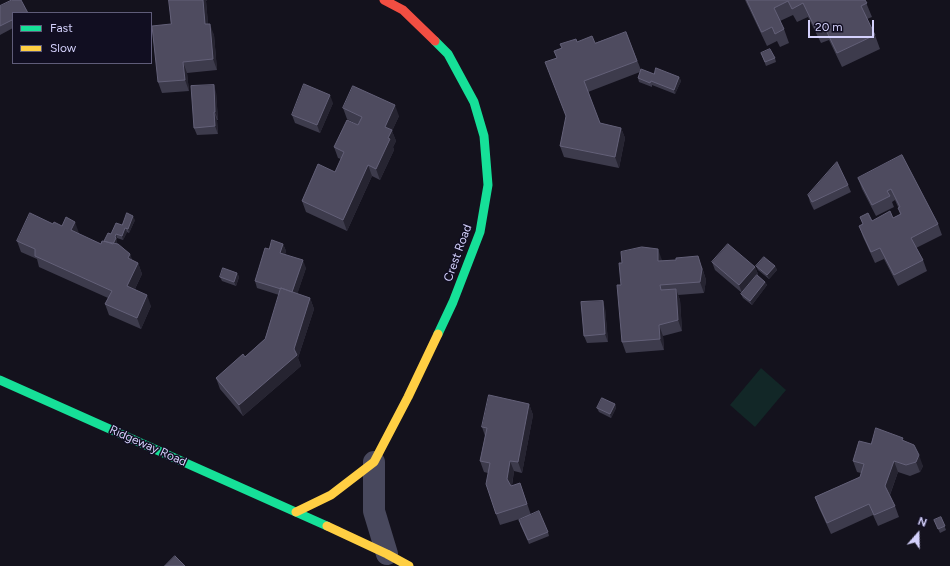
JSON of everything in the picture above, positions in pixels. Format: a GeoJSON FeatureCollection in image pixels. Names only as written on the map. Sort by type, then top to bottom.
{"type":"FeatureCollection","features":[{"type":"Feature","properties":{"kind":"street","name":"Crest Road"},"geometry":{"type":"LineString","coordinates":[[374,462],[408,396],[453,302],[480,232],[488,185],[484,136],[474,102],[448,54],[403,10],[384,0]]}},
{"type":"Feature","properties":{"kind":"street","name":"Ridgeway Road"},"geometry":{"type":"LineString","coordinates":[[0,380],[296,512],[387,554],[409,566]]}},
{"type":"Feature","properties":{"kind":"street"},"geometry":{"type":"LineString","coordinates":[[296,512],[331,495],[374,462]]}},
{"type":"Feature","properties":{"kind":"street"},"geometry":{"type":"LineString","coordinates":[[374,462],[374,511],[387,554]]}},
{"type":"Feature","properties":{"kind":"green space"},"geometry":{"type":"Polygon","coordinates":[[[761,368],[786,390],[755,427],[730,405],[761,368]]]}},
{"type":"Feature","properties":{"kind":"building"},"geometry":{"type":"Polygon","coordinates":[[[12,0],[21,0],[27,12],[12,12],[12,20],[0,26],[0,6],[12,0]]]}},
{"type":"Feature","properties":{"kind":"building"},"geometry":{"type":"Polygon","coordinates":[[[169,0],[203,0],[205,24],[210,24],[213,59],[183,62],[185,80],[158,82],[152,26],[171,24],[169,0]]]}},
{"type":"Feature","properties":{"kind":"building"},"geometry":{"type":"Polygon","coordinates":[[[747,0],[865,0],[867,3],[861,6],[875,35],[837,53],[824,26],[816,30],[803,3],[792,9],[788,1],[774,8],[784,29],[775,34],[772,27],[762,32],[747,0]]]}},
{"type":"Feature","properties":{"kind":"building"},"geometry":{"type":"Polygon","coordinates":[[[626,32],[637,61],[584,81],[600,123],[621,128],[615,157],[560,146],[566,116],[545,62],[557,58],[554,51],[562,48],[560,44],[576,39],[577,42],[592,36],[595,43],[626,32]]]}},
{"type":"Feature","properties":{"kind":"building"},"geometry":{"type":"Polygon","coordinates":[[[770,49],[775,58],[765,62],[761,53],[770,49]]]}},
{"type":"Feature","properties":{"kind":"building"},"geometry":{"type":"Polygon","coordinates":[[[656,68],[679,77],[674,90],[651,81],[650,83],[638,78],[641,69],[654,74],[656,68]]]}},
{"type":"Feature","properties":{"kind":"building"},"geometry":{"type":"Polygon","coordinates":[[[304,84],[330,95],[317,125],[292,115],[304,84]]]}},
{"type":"Feature","properties":{"kind":"building"},"geometry":{"type":"Polygon","coordinates":[[[214,85],[215,126],[194,128],[191,86],[214,85]]]}},
{"type":"Feature","properties":{"kind":"building"},"geometry":{"type":"Polygon","coordinates":[[[353,86],[395,105],[385,127],[392,130],[388,138],[390,139],[376,169],[368,165],[343,220],[302,201],[318,164],[335,172],[344,152],[334,147],[347,120],[358,125],[362,117],[343,108],[353,86]]]}},
{"type":"Feature","properties":{"kind":"building"},"geometry":{"type":"Polygon","coordinates":[[[902,155],[938,224],[911,238],[923,260],[894,275],[880,248],[871,252],[859,226],[863,224],[860,217],[868,213],[872,221],[890,211],[893,218],[901,214],[898,208],[900,207],[891,189],[887,191],[890,196],[872,205],[858,178],[902,155]]]}},
{"type":"Feature","properties":{"kind":"building"},"geometry":{"type":"Polygon","coordinates":[[[837,162],[848,185],[812,202],[808,195],[837,162]]]}},
{"type":"Feature","properties":{"kind":"building"},"geometry":{"type":"Polygon","coordinates":[[[30,213],[53,224],[54,222],[62,226],[66,217],[75,222],[71,230],[101,244],[102,241],[118,244],[130,254],[128,258],[138,263],[127,286],[147,295],[137,318],[105,304],[112,291],[35,256],[35,249],[17,241],[30,213]]]}},
{"type":"Feature","properties":{"kind":"building"},"geometry":{"type":"Polygon","coordinates":[[[127,213],[133,216],[128,229],[125,228],[122,236],[116,234],[113,244],[104,241],[108,233],[111,234],[116,223],[122,225],[127,213]]]}},
{"type":"Feature","properties":{"kind":"building"},"geometry":{"type":"Polygon","coordinates":[[[272,240],[283,244],[280,253],[303,260],[292,292],[255,281],[265,248],[269,249],[272,240]]]}},
{"type":"Feature","properties":{"kind":"building"},"geometry":{"type":"Polygon","coordinates":[[[728,244],[755,267],[739,285],[712,262],[728,244]]]}},
{"type":"Feature","properties":{"kind":"building"},"geometry":{"type":"Polygon","coordinates":[[[642,247],[658,249],[658,261],[676,260],[676,258],[698,256],[702,269],[700,282],[660,285],[661,290],[676,289],[678,320],[659,325],[660,339],[622,342],[617,285],[621,285],[619,263],[622,263],[621,252],[642,247]]]}},
{"type":"Feature","properties":{"kind":"building"},"geometry":{"type":"Polygon","coordinates":[[[764,257],[775,266],[767,275],[756,266],[764,257]]]}},
{"type":"Feature","properties":{"kind":"building"},"geometry":{"type":"Polygon","coordinates":[[[223,268],[237,273],[234,282],[220,277],[223,268]]]}},
{"type":"Feature","properties":{"kind":"building"},"geometry":{"type":"Polygon","coordinates":[[[757,275],[765,282],[750,301],[741,294],[757,275]]]}},
{"type":"Feature","properties":{"kind":"building"},"geometry":{"type":"Polygon","coordinates":[[[281,288],[310,298],[294,349],[297,355],[239,405],[216,378],[243,354],[245,357],[265,339],[281,288]]]}},
{"type":"Feature","properties":{"kind":"building"},"geometry":{"type":"Polygon","coordinates":[[[603,301],[605,334],[584,336],[581,302],[603,301]]]}},
{"type":"Feature","properties":{"kind":"building"},"geometry":{"type":"Polygon","coordinates":[[[489,395],[529,404],[518,462],[510,461],[507,479],[511,486],[520,483],[527,504],[496,514],[486,484],[490,463],[480,461],[487,428],[482,427],[489,395]]]}},
{"type":"Feature","properties":{"kind":"building"},"geometry":{"type":"Polygon","coordinates":[[[602,398],[615,404],[610,414],[597,408],[602,398]]]}},
{"type":"Feature","properties":{"kind":"building"},"geometry":{"type":"Polygon","coordinates":[[[876,428],[903,438],[902,440],[914,445],[919,455],[916,462],[906,465],[894,461],[885,486],[895,506],[874,515],[869,504],[827,523],[815,497],[860,477],[864,464],[853,461],[859,441],[871,444],[876,428]]]}},
{"type":"Feature","properties":{"kind":"building"},"geometry":{"type":"Polygon","coordinates":[[[539,511],[548,532],[528,540],[519,520],[539,511]]]}},
{"type":"Feature","properties":{"kind":"building"},"geometry":{"type":"Polygon","coordinates":[[[941,517],[945,526],[938,529],[934,520],[941,517]]]}},
{"type":"Feature","properties":{"kind":"building"},"geometry":{"type":"Polygon","coordinates":[[[175,556],[185,566],[165,566],[175,556]]]}},
{"type":"Feature","properties":{"kind":"traffic: fast"},"geometry":{"type":"LineString","coordinates":[[435,41],[448,54],[474,102],[484,136],[488,185],[480,232],[453,302],[438,334]]}},
{"type":"Feature","properties":{"kind":"traffic: fast"},"geometry":{"type":"LineString","coordinates":[[0,380],[327,526]]}},
{"type":"Feature","properties":{"kind":"traffic: slow"},"geometry":{"type":"LineString","coordinates":[[296,512],[331,495],[374,462],[408,397],[438,334]]}},
{"type":"Feature","properties":{"kind":"traffic: slow"},"geometry":{"type":"LineString","coordinates":[[327,526],[409,566]]}},
{"type":"Feature","properties":{"kind":"traffic: jam"},"geometry":{"type":"LineString","coordinates":[[384,0],[403,10],[435,41]]}}]}
